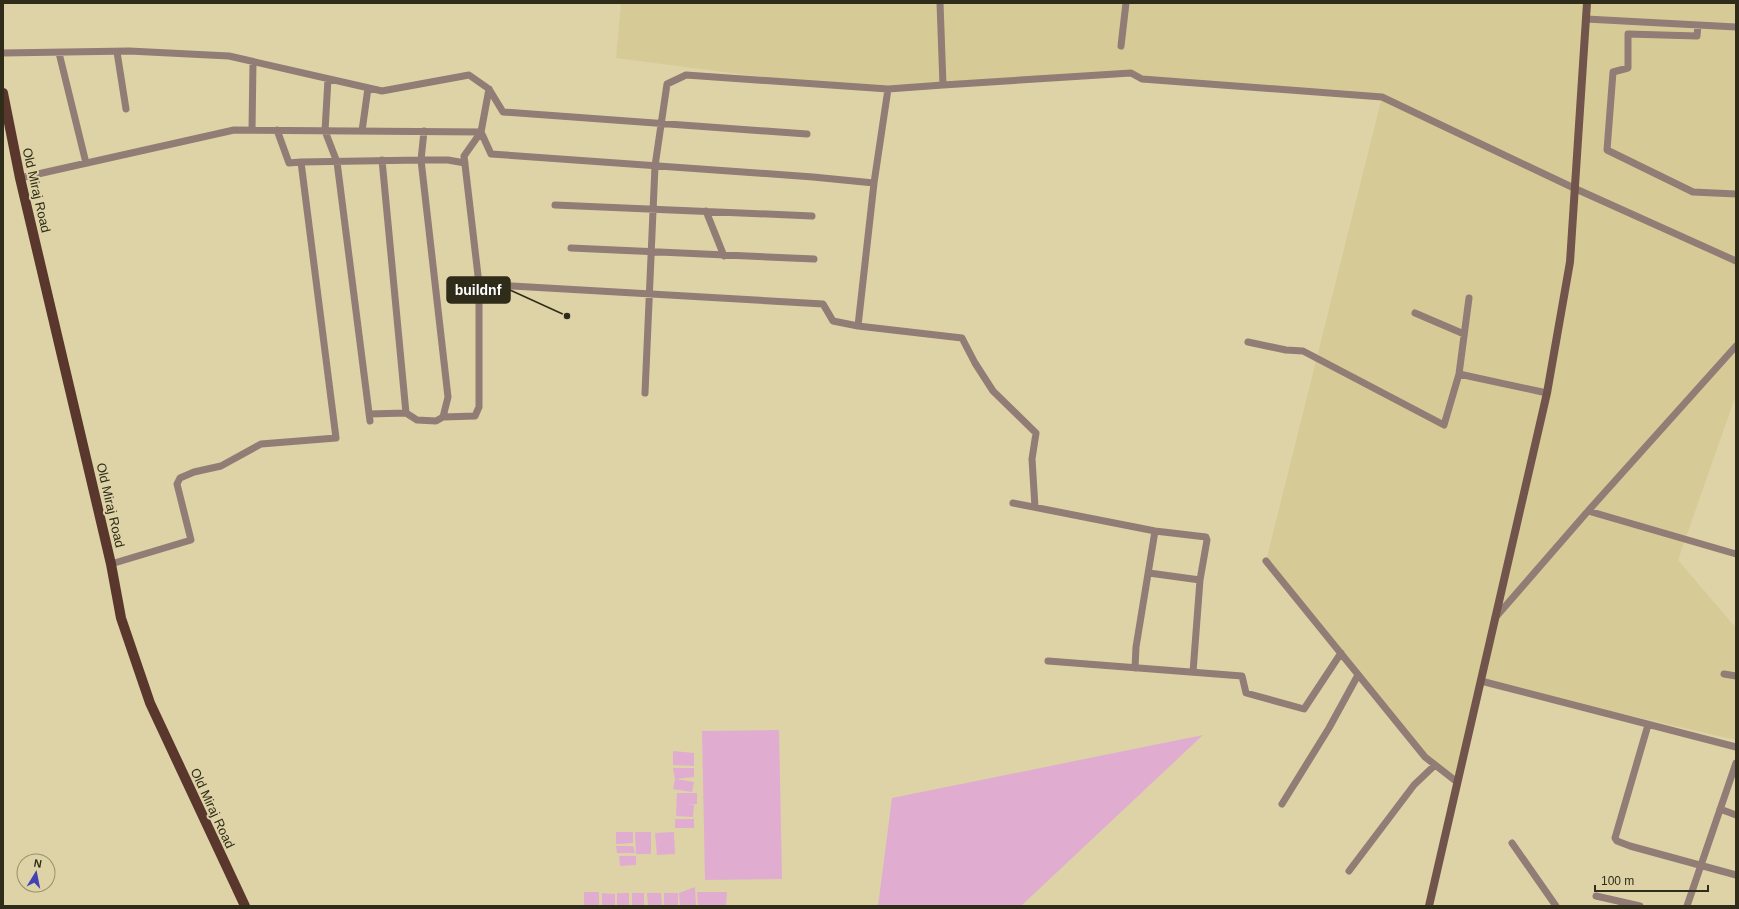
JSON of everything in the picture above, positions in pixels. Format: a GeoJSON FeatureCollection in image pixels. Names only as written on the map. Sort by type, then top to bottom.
{"type":"FeatureCollection","features":[{"type":"Feature","properties":{"kind":"main road"},"geometry":{"type":"LineString","coordinates":[[1429,906],[1546,393],[1570,262],[1576,189],[1587,3]]}},
{"type":"Feature","properties":{"kind":"main road","name":"Old Miraj Road"},"geometry":{"type":"LineString","coordinates":[[3,93],[20,178],[111,564],[121,618],[150,703],[245,906]]}},
{"type":"Feature","properties":{"kind":"street"},"geometry":{"type":"LineString","coordinates":[[940,3],[943,85]]}},
{"type":"Feature","properties":{"kind":"street"},"geometry":{"type":"LineString","coordinates":[[1121,46],[1126,3]]}},
{"type":"Feature","properties":{"kind":"street"},"geometry":{"type":"LineString","coordinates":[[1586,19],[1736,27]]}},
{"type":"Feature","properties":{"kind":"street"},"geometry":{"type":"LineString","coordinates":[[1698,25],[1697,36],[1628,34],[1628,68],[1613,72],[1607,150],[1693,192],[1736,194]]}},
{"type":"Feature","properties":{"kind":"street"},"geometry":{"type":"LineString","coordinates":[[117,52],[126,109]]}},
{"type":"Feature","properties":{"kind":"street"},"geometry":{"type":"LineString","coordinates":[[3,53],[117,52],[230,56],[382,91],[468,76],[489,89],[503,112],[807,134]]}},
{"type":"Feature","properties":{"kind":"street"},"geometry":{"type":"LineString","coordinates":[[59,53],[86,163]]}},
{"type":"Feature","properties":{"kind":"street"},"geometry":{"type":"LineString","coordinates":[[252,130],[253,62]]}},
{"type":"Feature","properties":{"kind":"street"},"geometry":{"type":"LineString","coordinates":[[645,393],[655,166],[667,84],[686,75],[888,89],[1130,73],[1142,79],[1382,97],[1576,189],[1736,261]]}},
{"type":"Feature","properties":{"kind":"street"},"geometry":{"type":"LineString","coordinates":[[328,79],[325,131],[337,162],[369,417],[406,413],[417,420],[436,421],[443,417],[475,416],[479,407],[479,284],[464,156],[482,132],[489,89]]}},
{"type":"Feature","properties":{"kind":"street"},"geometry":{"type":"LineString","coordinates":[[362,131],[368,88]]}},
{"type":"Feature","properties":{"kind":"street"},"geometry":{"type":"LineString","coordinates":[[858,326],[874,183],[888,89]]}},
{"type":"Feature","properties":{"kind":"street"},"geometry":{"type":"LineString","coordinates":[[20,178],[234,130],[482,132]]}},
{"type":"Feature","properties":{"kind":"street"},"geometry":{"type":"LineString","coordinates":[[277,130],[289,163],[382,160],[448,160],[465,163]]}},
{"type":"Feature","properties":{"kind":"street"},"geometry":{"type":"LineString","coordinates":[[424,131],[421,160],[448,397],[443,417]]}},
{"type":"Feature","properties":{"kind":"street"},"geometry":{"type":"LineString","coordinates":[[482,132],[491,154],[813,177],[874,183]]}},
{"type":"Feature","properties":{"kind":"street"},"geometry":{"type":"LineString","coordinates":[[382,160],[406,413]]}},
{"type":"Feature","properties":{"kind":"street"},"geometry":{"type":"LineString","coordinates":[[111,564],[191,540],[177,484],[180,478],[194,472],[221,466],[261,444],[336,438],[301,162]]}},
{"type":"Feature","properties":{"kind":"street"},"geometry":{"type":"LineString","coordinates":[[555,205],[812,216]]}},
{"type":"Feature","properties":{"kind":"street"},"geometry":{"type":"LineString","coordinates":[[706,211],[724,256]]}},
{"type":"Feature","properties":{"kind":"street"},"geometry":{"type":"LineString","coordinates":[[571,248],[814,259]]}},
{"type":"Feature","properties":{"kind":"street"},"geometry":{"type":"LineString","coordinates":[[479,284],[823,304],[833,321],[858,326],[962,338],[975,363],[993,391],[1036,433],[1032,459],[1034,507]]}},
{"type":"Feature","properties":{"kind":"street"},"geometry":{"type":"LineString","coordinates":[[1248,342],[1286,350],[1303,351],[1444,425],[1459,374],[1469,298]]}},
{"type":"Feature","properties":{"kind":"street"},"geometry":{"type":"LineString","coordinates":[[1415,313],[1464,334]]}},
{"type":"Feature","properties":{"kind":"street"},"geometry":{"type":"LineString","coordinates":[[1495,619],[1588,510],[1736,346]]}},
{"type":"Feature","properties":{"kind":"street"},"geometry":{"type":"LineString","coordinates":[[1459,374],[1546,393]]}},
{"type":"Feature","properties":{"kind":"street"},"geometry":{"type":"LineString","coordinates":[[1013,503],[1155,531],[1206,537],[1207,540],[1200,580],[1193,672]]}},
{"type":"Feature","properties":{"kind":"street"},"geometry":{"type":"LineString","coordinates":[[1588,510],[1736,554]]}},
{"type":"Feature","properties":{"kind":"street"},"geometry":{"type":"LineString","coordinates":[[1135,668],[1136,647],[1155,531]]}},
{"type":"Feature","properties":{"kind":"street"},"geometry":{"type":"LineString","coordinates":[[1266,561],[1425,757],[1457,782]]}},
{"type":"Feature","properties":{"kind":"street"},"geometry":{"type":"LineString","coordinates":[[1149,574],[1200,580]]}},
{"type":"Feature","properties":{"kind":"street"},"geometry":{"type":"LineString","coordinates":[[1048,661],[1242,676],[1246,693],[1304,709],[1341,653]]}},
{"type":"Feature","properties":{"kind":"street"},"geometry":{"type":"LineString","coordinates":[[1282,804],[1329,728],[1358,674]]}},
{"type":"Feature","properties":{"kind":"street"},"geometry":{"type":"LineString","coordinates":[[1724,674],[1736,676]]}},
{"type":"Feature","properties":{"kind":"street"},"geometry":{"type":"LineString","coordinates":[[1480,681],[1736,747]]}},
{"type":"Feature","properties":{"kind":"street"},"geometry":{"type":"LineString","coordinates":[[1648,725],[1614,838],[1617,841],[1630,846],[1736,875]]}},
{"type":"Feature","properties":{"kind":"street"},"geometry":{"type":"LineString","coordinates":[[1688,906],[1736,763]]}},
{"type":"Feature","properties":{"kind":"street"},"geometry":{"type":"LineString","coordinates":[[1349,872],[1414,785],[1435,765]]}},
{"type":"Feature","properties":{"kind":"street"},"geometry":{"type":"LineString","coordinates":[[1720,809],[1736,815]]}},
{"type":"Feature","properties":{"kind":"street"},"geometry":{"type":"LineString","coordinates":[[1512,843],[1556,906]]}},
{"type":"Feature","properties":{"kind":"street"},"geometry":{"type":"LineString","coordinates":[[1596,896],[1640,906]]}},
{"type":"Feature","properties":{"kind":"shaded area"},"geometry":{"type":"Polygon","coordinates":[[[621,3],[1736,3],[1736,395],[1678,560],[1736,628],[1736,740],[1481,681],[1457,782],[1425,757],[1266,561],[1382,97],[1142,79],[1130,73],[943,85],[832,86],[616,58],[621,3]]]}},
{"type":"Feature","properties":{"kind":"shaded area"},"geometry":{"type":"Polygon","coordinates":[[[779,730],[782,879],[705,880],[702,731],[779,730]]]}},
{"type":"Feature","properties":{"kind":"shaded area"},"geometry":{"type":"Polygon","coordinates":[[[1203,735],[1021,906],[878,906],[892,798],[1203,735]]]}},
{"type":"Feature","properties":{"kind":"shaded area"},"geometry":{"type":"Polygon","coordinates":[[[673,751],[694,753],[694,766],[673,765],[673,751]]]}},
{"type":"Feature","properties":{"kind":"shaded area"},"geometry":{"type":"Polygon","coordinates":[[[673,768],[694,768],[694,777],[676,779],[694,782],[692,792],[673,789],[675,779],[673,768]]]}},
{"type":"Feature","properties":{"kind":"shaded area"},"geometry":{"type":"Polygon","coordinates":[[[677,793],[697,793],[697,804],[688,805],[694,805],[693,817],[676,816],[677,793]]]}},
{"type":"Feature","properties":{"kind":"shaded area"},"geometry":{"type":"Polygon","coordinates":[[[675,819],[694,819],[694,828],[675,828],[675,819]]]}},
{"type":"Feature","properties":{"kind":"shaded area"},"geometry":{"type":"Polygon","coordinates":[[[616,832],[633,832],[633,843],[616,844],[616,832]]]}},
{"type":"Feature","properties":{"kind":"shaded area"},"geometry":{"type":"Polygon","coordinates":[[[635,832],[651,832],[651,854],[636,854],[635,832]]]}},
{"type":"Feature","properties":{"kind":"shaded area"},"geometry":{"type":"Polygon","coordinates":[[[674,832],[675,854],[657,855],[655,833],[674,832]]]}},
{"type":"Feature","properties":{"kind":"shaded area"},"geometry":{"type":"Polygon","coordinates":[[[616,846],[633,846],[635,853],[617,853],[616,846]]]}},
{"type":"Feature","properties":{"kind":"shaded area"},"geometry":{"type":"Polygon","coordinates":[[[619,856],[636,856],[636,865],[620,866],[619,856]]]}},
{"type":"Feature","properties":{"kind":"shaded area"},"geometry":{"type":"Polygon","coordinates":[[[695,887],[696,906],[680,906],[679,893],[695,887]]]}},
{"type":"Feature","properties":{"kind":"shaded area"},"geometry":{"type":"Polygon","coordinates":[[[584,892],[599,892],[599,906],[584,906],[584,892]]]}},
{"type":"Feature","properties":{"kind":"shaded area"},"geometry":{"type":"Polygon","coordinates":[[[697,892],[727,892],[726,906],[698,906],[697,892]]]}},
{"type":"Feature","properties":{"kind":"shaded area"},"geometry":{"type":"Polygon","coordinates":[[[602,893],[615,894],[615,906],[602,906],[602,893]]]}},
{"type":"Feature","properties":{"kind":"shaded area"},"geometry":{"type":"Polygon","coordinates":[[[617,893],[629,893],[629,906],[617,906],[617,893]]]}},
{"type":"Feature","properties":{"kind":"shaded area"},"geometry":{"type":"Polygon","coordinates":[[[632,893],[644,893],[644,906],[632,906],[632,893]]]}},
{"type":"Feature","properties":{"kind":"shaded area"},"geometry":{"type":"Polygon","coordinates":[[[647,893],[661,893],[662,906],[648,906],[647,893]]]}},
{"type":"Feature","properties":{"kind":"shaded area"},"geometry":{"type":"Polygon","coordinates":[[[664,893],[678,893],[678,906],[664,906],[664,893]]]}},
{"type":"Feature","properties":{"kind":"place","name":"buildnf"},"geometry":{"type":"Point","coordinates":[567,316]}}]}
